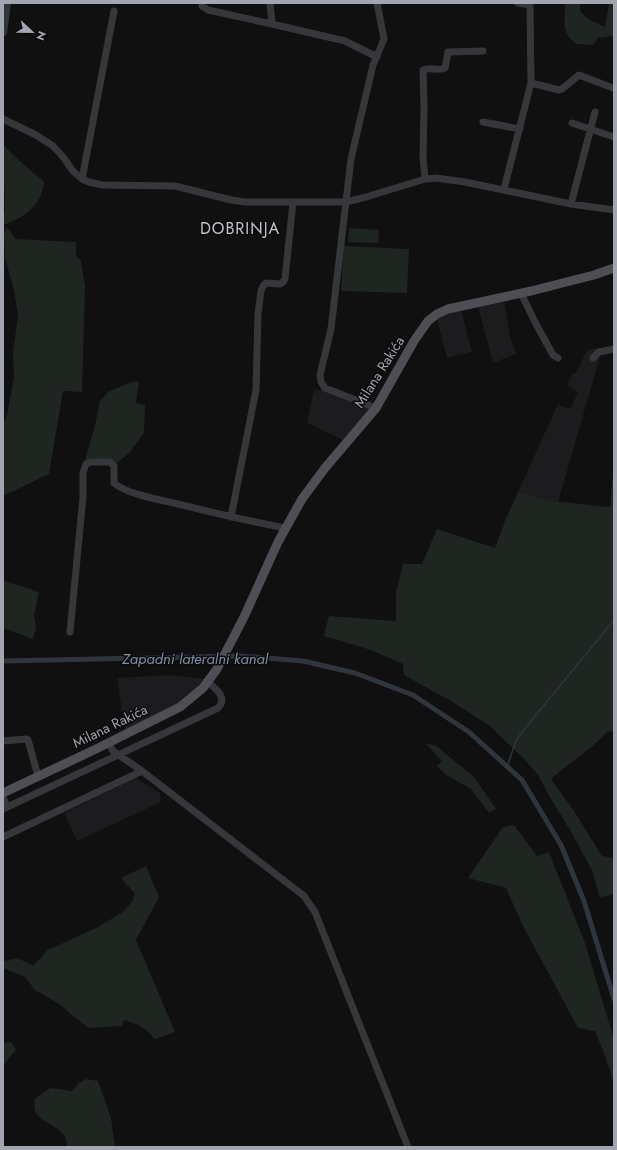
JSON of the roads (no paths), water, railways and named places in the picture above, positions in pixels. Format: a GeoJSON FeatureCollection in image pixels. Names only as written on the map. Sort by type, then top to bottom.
{"type":"FeatureCollection","features":[{"type":"Feature","properties":{"kind":"main road","name":"Milana Rakića"},"geometry":{"type":"LineString","coordinates":[[3,793],[109,743],[180,707],[208,682],[231,645],[285,528],[302,499],[376,408],[421,331],[432,318],[448,309],[594,275],[614,268]]}},
{"type":"Feature","properties":{"kind":"street"},"geometry":{"type":"LineString","coordinates":[[202,3],[202,6],[208,10],[345,41],[377,57]]}},
{"type":"Feature","properties":{"kind":"street"},"geometry":{"type":"LineString","coordinates":[[270,3],[272,24]]}},
{"type":"Feature","properties":{"kind":"street"},"geometry":{"type":"LineString","coordinates":[[376,408],[325,388],[321,382],[320,375],[331,329],[351,159],[373,65],[384,39],[377,3]]}},
{"type":"Feature","properties":{"kind":"street"},"geometry":{"type":"LineString","coordinates":[[504,189],[531,83],[530,5],[518,3]]}},
{"type":"Feature","properties":{"kind":"street"},"geometry":{"type":"LineString","coordinates":[[82,179],[114,11]]}},
{"type":"Feature","properties":{"kind":"street"},"geometry":{"type":"LineString","coordinates":[[425,179],[423,157],[423,70],[427,68],[443,69],[446,66],[448,52],[483,51]]}},
{"type":"Feature","properties":{"kind":"street"},"geometry":{"type":"LineString","coordinates":[[531,83],[559,90],[579,75],[613,88]]}},
{"type":"Feature","properties":{"kind":"street"},"geometry":{"type":"LineString","coordinates":[[571,204],[595,112]]}},
{"type":"Feature","properties":{"kind":"street"},"geometry":{"type":"LineString","coordinates":[[3,119],[36,135],[53,146],[73,171],[82,179],[102,185],[174,186],[245,202],[346,202],[425,179],[447,179],[504,189],[571,204],[614,210]]}},
{"type":"Feature","properties":{"kind":"street"},"geometry":{"type":"LineString","coordinates":[[483,122],[520,129]]}},
{"type":"Feature","properties":{"kind":"street"},"geometry":{"type":"LineString","coordinates":[[572,123],[614,137]]}},
{"type":"Feature","properties":{"kind":"street"},"geometry":{"type":"LineString","coordinates":[[348,188],[350,192],[363,198]]}},
{"type":"Feature","properties":{"kind":"street"},"geometry":{"type":"LineString","coordinates":[[232,517],[256,390],[258,314],[261,291],[266,283],[280,284],[285,279],[293,202]]}},
{"type":"Feature","properties":{"kind":"street"},"geometry":{"type":"LineString","coordinates":[[521,293],[553,355],[558,358]]}},
{"type":"Feature","properties":{"kind":"street"},"geometry":{"type":"LineString","coordinates":[[592,358],[599,352],[614,349]]}},
{"type":"Feature","properties":{"kind":"street"},"geometry":{"type":"LineString","coordinates":[[70,632],[83,497],[83,473],[86,464],[91,462],[110,462],[114,466],[114,483],[119,487],[150,497],[285,528]]}},
{"type":"Feature","properties":{"kind":"street"},"geometry":{"type":"LineString","coordinates":[[3,797],[5,808],[218,708],[222,702],[222,697],[208,682]]}},
{"type":"Feature","properties":{"kind":"street"},"geometry":{"type":"LineString","coordinates":[[3,741],[28,740],[38,776]]}},
{"type":"Feature","properties":{"kind":"street"},"geometry":{"type":"LineString","coordinates":[[109,743],[113,751],[142,771],[304,896],[310,903],[315,912],[408,1147]]}},
{"type":"Feature","properties":{"kind":"street"},"geometry":{"type":"LineString","coordinates":[[3,837],[142,771]]}},
{"type":"Feature","properties":{"kind":"waterway"},"geometry":{"type":"LineString","coordinates":[[507,767],[516,741],[522,732],[614,620]]}},
{"type":"Feature","properties":{"kind":"waterway","name":"Zapadni lateralni kanal"},"geometry":{"type":"LineString","coordinates":[[3,661],[240,656],[303,661],[355,673],[413,695],[469,732],[522,780],[561,845],[584,901],[614,999]]}},
{"type":"Feature","properties":{"kind":"district","name":"DOBRINJA"},"geometry":{"type":"Point","coordinates":[240,228]}}]}
